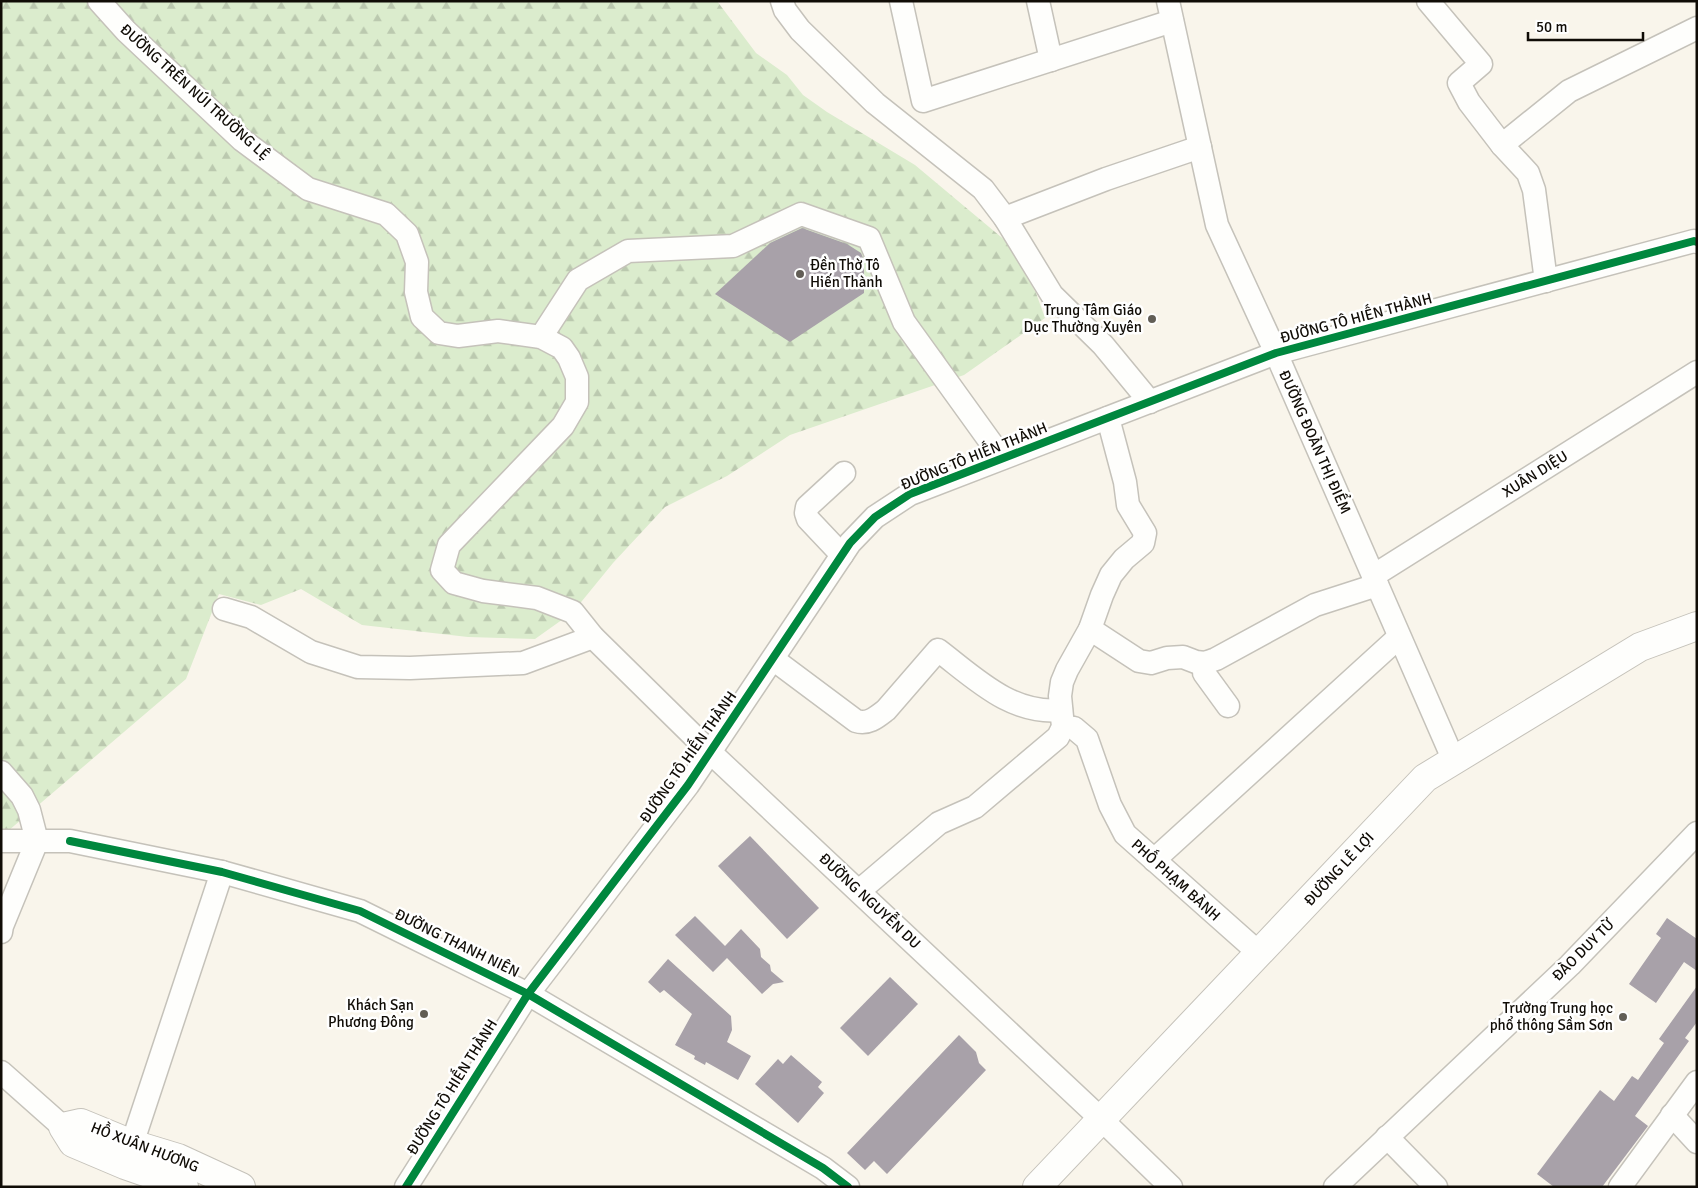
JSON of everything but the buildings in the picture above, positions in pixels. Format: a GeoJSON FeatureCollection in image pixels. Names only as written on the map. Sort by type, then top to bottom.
{"type":"FeatureCollection","features":[{"type":"Feature","properties":{"kind":"main road","name":"ĐƯỜNG LÊ LỢI"},"geometry":{"type":"LineString","coordinates":[[1037,1187],[1425,778],[1640,647],[1697,626]]}},
{"type":"Feature","properties":{"kind":"main road","name":"HỒ XUÂN HƯƠNG"},"geometry":{"type":"LineString","coordinates":[[63,1127],[73,1143],[128,1154],[178,1158],[241,1187]]}},
{"type":"Feature","properties":{"kind":"main road","name":"HỒ XUÂN HƯƠNG"},"geometry":{"type":"LineString","coordinates":[[128,1154],[168,1180],[184,1187]]}},
{"type":"Feature","properties":{"kind":"street","name":"ĐƯỜNG TRÊN NÚI TRƯỜNG LỆ"},"geometry":{"type":"LineString","coordinates":[[99,1],[126,31],[242,140],[308,189],[386,214],[407,234],[417,262],[416,292],[422,317],[439,333],[458,336],[498,331],[540,338],[562,348],[569,358],[577,377],[577,402],[563,426],[449,545],[442,570],[454,583],[483,591],[537,598],[573,612]]}},
{"type":"Feature","properties":{"kind":"street"},"geometry":{"type":"LineString","coordinates":[[782,1],[785,10],[800,30],[875,104],[983,189],[1005,218],[1052,295],[1103,345],[1150,402]]}},
{"type":"Feature","properties":{"kind":"street"},"geometry":{"type":"LineString","coordinates":[[901,1],[923,101],[1051,60],[1170,11]]}},
{"type":"Feature","properties":{"kind":"street"},"geometry":{"type":"LineString","coordinates":[[1038,1],[1051,60]]}},
{"type":"Feature","properties":{"kind":"street"},"geometry":{"type":"LineString","coordinates":[[1428,1],[1480,64],[1459,83],[1469,102],[1502,145],[1528,174],[1534,190],[1546,281]]}},
{"type":"Feature","properties":{"kind":"street","name":"ĐƯỜNG ĐOÀN THỊ ĐIỂM"},"geometry":{"type":"LineString","coordinates":[[1170,11],[1216,225],[1276,354],[1454,761]]}},
{"type":"Feature","properties":{"kind":"street"},"geometry":{"type":"LineString","coordinates":[[1502,145],[1569,91],[1697,28]]}},
{"type":"Feature","properties":{"kind":"street"},"geometry":{"type":"LineString","coordinates":[[1005,218],[1106,179],[1200,147]]}},
{"type":"Feature","properties":{"kind":"street"},"geometry":{"type":"LineString","coordinates":[[540,338],[578,280],[628,250],[733,246],[801,214],[869,238],[904,322],[1002,458]]}},
{"type":"Feature","properties":{"kind":"street","name":"ĐƯỜNG TÔ HIẾN THÀNH"},"geometry":{"type":"LineString","coordinates":[[406,1187],[528,994],[688,785],[850,543],[874,517],[910,494],[1276,354],[1694,241],[1697,242]]}},
{"type":"Feature","properties":{"kind":"street","name":"XUÂN DIỆU"},"geometry":{"type":"LineString","coordinates":[[1205,663],[1216,659],[1314,605],[1375,581],[1697,372]]}},
{"type":"Feature","properties":{"kind":"street"},"geometry":{"type":"LineString","coordinates":[[859,891],[939,823],[975,807],[1058,737],[1062,719],[1060,696],[1062,682],[1067,670],[1090,629],[1111,574],[1124,559],[1143,543],[1144,538],[1144,533],[1128,505],[1108,418]]}},
{"type":"Feature","properties":{"kind":"street"},"geometry":{"type":"LineString","coordinates":[[842,555],[808,519],[806,513],[807,507],[844,473]]}},
{"type":"Feature","properties":{"kind":"street"},"geometry":{"type":"LineString","coordinates":[[224,609],[251,617],[311,652],[358,667],[410,668],[523,663],[594,637]]}},
{"type":"Feature","properties":{"kind":"street","name":"ĐƯỜNG NGUYỄN DU"},"geometry":{"type":"LineString","coordinates":[[573,612],[594,637],[710,752],[1171,1187]]}},
{"type":"Feature","properties":{"kind":"street"},"geometry":{"type":"LineString","coordinates":[[1090,629],[1138,661],[1152,663],[1167,658],[1183,657],[1205,663],[1204,674],[1228,706]]}},
{"type":"Feature","properties":{"kind":"street"},"geometry":{"type":"LineString","coordinates":[[1154,860],[1399,636]]}},
{"type":"Feature","properties":{"kind":"street"},"geometry":{"type":"LineString","coordinates":[[773,658],[856,721],[860,722],[866,723],[877,718],[886,710],[938,650],[1004,698],[1062,719]]}},
{"type":"Feature","properties":{"kind":"street","name":"PHỐ PHẠM BÀNH"},"geometry":{"type":"LineString","coordinates":[[1062,719],[1087,739],[1110,805],[1125,834],[1259,953]]}},
{"type":"Feature","properties":{"kind":"street"},"geometry":{"type":"LineString","coordinates":[[1,772],[22,796],[37,841],[1,932]]}},
{"type":"Feature","properties":{"kind":"street","name":"ĐÀO DUY TỪ"},"geometry":{"type":"LineString","coordinates":[[1334,1187],[1570,965],[1697,833]]}},
{"type":"Feature","properties":{"kind":"street","name":"ĐƯỜNG THANH NIÊN"},"geometry":{"type":"LineString","coordinates":[[1,841],[70,841],[222,872],[360,911],[528,994],[823,1168],[848,1187]]}},
{"type":"Feature","properties":{"kind":"street"},"geometry":{"type":"LineString","coordinates":[[128,1154],[222,872]]}},
{"type":"Feature","properties":{"kind":"street"},"geometry":{"type":"LineString","coordinates":[[1,1072],[63,1127]]}},
{"type":"Feature","properties":{"kind":"street"},"geometry":{"type":"LineString","coordinates":[[1620,1187],[1697,1082]]}},
{"type":"Feature","properties":{"kind":"street"},"geometry":{"type":"LineString","coordinates":[[1672,1115],[1697,1142]]}},
{"type":"Feature","properties":{"kind":"street"},"geometry":{"type":"LineString","coordinates":[[1387,1137],[1436,1187]]}},
{"type":"Feature","properties":{"kind":"green space"},"geometry":{"type":"Polygon","coordinates":[[[1,1],[717,1],[756,53],[787,75],[803,95],[827,112],[915,165],[1007,242],[1036,293],[1045,318],[964,375],[790,435],[727,476],[665,507],[613,563],[573,612],[535,639],[468,637],[362,625],[301,589],[261,605],[219,594],[186,679],[1,837],[1,1]]]}},
{"type":"Feature","properties":{"kind":"cycle path"},"geometry":{"type":"LineString","coordinates":[[406,1187],[528,994],[688,785],[850,543],[875,517],[910,494],[1276,353],[1694,241],[1697,242]]}},
{"type":"Feature","properties":{"kind":"cycle path"},"geometry":{"type":"LineString","coordinates":[[70,841],[222,872],[360,911],[528,994],[823,1168],[848,1187]]}},
{"type":"Feature","properties":{"kind":"place","name":"Đền Thờ Tô Hiến Thành"},"geometry":{"type":"Point","coordinates":[800,274]}},
{"type":"Feature","properties":{"kind":"place","name":"Trung Tâm Giáo Dục Thường Xuyên"},"geometry":{"type":"Point","coordinates":[1152,319]}},
{"type":"Feature","properties":{"kind":"place","name":"Khách Sạn Phương Đông"},"geometry":{"type":"Point","coordinates":[424,1014]}},
{"type":"Feature","properties":{"kind":"place","name":"Trường Trung học phổ thông Sầm Sơn"},"geometry":{"type":"Point","coordinates":[1623,1017]}}]}
